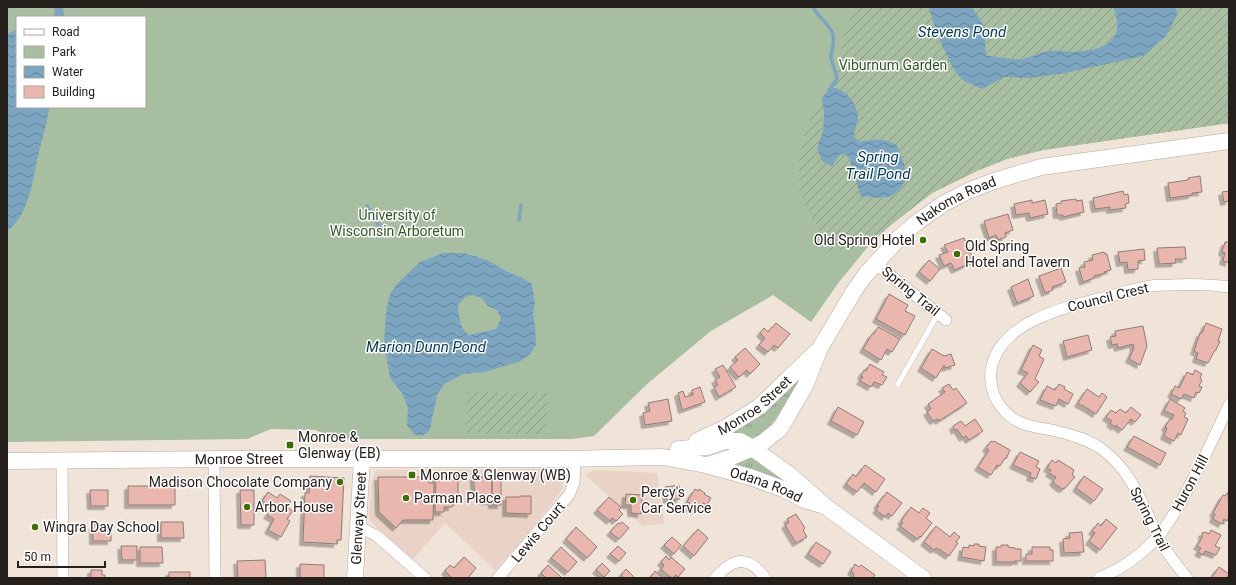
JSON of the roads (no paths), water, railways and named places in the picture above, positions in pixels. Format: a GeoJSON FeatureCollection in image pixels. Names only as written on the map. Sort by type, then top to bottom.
{"type":"FeatureCollection","features":[{"type":"Feature","properties":{"kind":"main road","name":"Nakoma Road"},"geometry":{"type":"LineString","coordinates":[[752,448],[762,443],[780,428],[805,386],[820,348],[854,291],[876,263],[899,238],[916,223],[943,204],[968,191],[994,181],[1041,167],[1229,141]]}},
{"type":"Feature","properties":{"kind":"main road","name":"Monroe Street"},"geometry":{"type":"LineString","coordinates":[[663,457],[725,428],[759,407],[820,348]]}},
{"type":"Feature","properties":{"kind":"main road"},"geometry":{"type":"LineString","coordinates":[[780,428],[775,445],[775,455],[790,475]]}},
{"type":"Feature","properties":{"kind":"main road","name":"Monroe Street"},"geometry":{"type":"LineString","coordinates":[[678,449],[708,447],[732,440],[740,441],[752,448]]}},
{"type":"Feature","properties":{"kind":"main road","name":"Monroe Street"},"geometry":{"type":"LineString","coordinates":[[7,461],[214,459],[576,459],[663,457],[706,465],[735,457],[752,448]]}},
{"type":"Feature","properties":{"kind":"main road","name":"Odana Road"},"geometry":{"type":"LineString","coordinates":[[752,448],[790,475],[825,506],[923,578]]}},
{"type":"Feature","properties":{"kind":"main road","name":"Glenway Street"},"geometry":{"type":"LineString","coordinates":[[355,578],[362,459]]}},
{"type":"Feature","properties":{"kind":"main road","name":"Odana Road"},"geometry":{"type":"LineString","coordinates":[[706,465],[750,477],[783,489],[804,500],[825,506]]}},
{"type":"Feature","properties":{"kind":"street","name":"Spring Trail"},"geometry":{"type":"LineString","coordinates":[[876,263],[942,317]]}},
{"type":"Feature","properties":{"kind":"street","name":"Council Crest"},"geometry":{"type":"LineString","coordinates":[[1000,347],[1013,333],[1037,319],[1065,307],[1151,286],[1205,284],[1229,287]]}},
{"type":"Feature","properties":{"kind":"street","name":"Spring Trail"},"geometry":{"type":"LineString","coordinates":[[1000,347],[992,364],[990,380],[996,400],[1003,409],[1011,417],[1021,423],[1032,427],[1072,435],[1088,442],[1102,450],[1116,461],[1136,488],[1168,555],[1187,578]]}},
{"type":"Feature","properties":{"kind":"street","name":"Huron Hill"},"geometry":{"type":"LineString","coordinates":[[1099,578],[1135,558],[1158,536],[1171,518],[1197,472],[1229,405]]}},
{"type":"Feature","properties":{"kind":"street"},"geometry":{"type":"LineString","coordinates":[[214,459],[215,578]]}},
{"type":"Feature","properties":{"kind":"street","name":"Lewis Court"},"geometry":{"type":"LineString","coordinates":[[498,578],[569,495],[574,483],[576,459]]}},
{"type":"Feature","properties":{"kind":"street"},"geometry":{"type":"LineString","coordinates":[[62,461],[64,578]]}},
{"type":"Feature","properties":{"kind":"street"},"geometry":{"type":"LineString","coordinates":[[358,526],[377,536],[425,578]]}},
{"type":"Feature","properties":{"kind":"street"},"geometry":{"type":"LineString","coordinates":[[715,578],[734,562],[743,561],[754,566],[765,578]]}},
{"type":"Feature","properties":{"kind":"lane"},"geometry":{"type":"LineString","coordinates":[[898,384],[942,317]]}},
{"type":"Feature","properties":{"kind":"water"},"geometry":{"type":"Polygon","coordinates":[[[54,7],[63,7],[64,16],[53,16],[55,15],[54,7]]]}},
{"type":"Feature","properties":{"kind":"water","name":"Stevens Pond"},"geometry":{"type":"Polygon","coordinates":[[[929,7],[972,7],[984,26],[986,55],[1019,59],[1049,51],[1075,52],[1093,50],[1108,44],[1116,33],[1117,25],[1113,7],[1175,7],[1178,13],[1166,36],[1143,56],[1065,73],[1029,78],[1004,77],[982,89],[964,81],[958,75],[938,36],[929,7]]]}},
{"type":"Feature","properties":{"kind":"water"},"geometry":{"type":"Polygon","coordinates":[[[16,30],[16,108],[49,108],[26,205],[15,224],[7,231],[7,35],[16,30]]]}},
{"type":"Feature","properties":{"kind":"water","name":"Spring Trail Pond"},"geometry":{"type":"Polygon","coordinates":[[[831,87],[847,94],[855,106],[858,119],[854,137],[861,142],[879,140],[888,141],[897,145],[907,178],[897,192],[892,195],[882,198],[860,196],[851,164],[846,154],[839,155],[832,166],[822,161],[817,148],[823,132],[824,113],[822,98],[831,87]]]}},
{"type":"Feature","properties":{"kind":"water","name":"Marion Dunn Pond"},"geometry":{"type":"Polygon","coordinates":[[[443,253],[464,253],[487,260],[532,284],[535,303],[533,314],[536,345],[530,354],[521,361],[485,372],[463,374],[444,384],[437,395],[430,429],[424,435],[415,435],[407,425],[408,408],[402,393],[390,378],[384,343],[386,313],[390,294],[397,284],[420,262],[443,253]],[[472,295],[465,297],[458,305],[461,325],[469,335],[496,329],[501,319],[497,310],[488,306],[482,298],[472,295]]]}},
{"type":"Feature","properties":{"kind":"waterway"},"geometry":{"type":"LineString","coordinates":[[813,7],[830,28],[833,36],[831,57],[837,79],[829,90]]}},
{"type":"Feature","properties":{"kind":"waterway"},"geometry":{"type":"LineString","coordinates":[[519,220],[521,205]]}},
{"type":"Feature","properties":{"kind":"waterway"},"geometry":{"type":"LineString","coordinates":[[367,206],[382,231]]}},
{"type":"Feature","properties":{"kind":"place","name":"Old Spring Hotel"},"geometry":{"type":"Point","coordinates":[923,240]}},
{"type":"Feature","properties":{"kind":"place","name":"Old Spring Hotel and Tavern"},"geometry":{"type":"Point","coordinates":[957,254]}},
{"type":"Feature","properties":{"kind":"place","name":"Monroe & Glenway (EB)"},"geometry":{"type":"Point","coordinates":[290,445]}},
{"type":"Feature","properties":{"kind":"place","name":"Monroe & Glenway (WB)"},"geometry":{"type":"Point","coordinates":[412,475]}},
{"type":"Feature","properties":{"kind":"place","name":"Madison Chocolate Company"},"geometry":{"type":"Point","coordinates":[340,482]}},
{"type":"Feature","properties":{"kind":"place","name":"Parman Place"},"geometry":{"type":"Point","coordinates":[406,498]}},
{"type":"Feature","properties":{"kind":"place","name":"Percy's Car Service"},"geometry":{"type":"Point","coordinates":[633,500]}},
{"type":"Feature","properties":{"kind":"place","name":"Arbor House"},"geometry":{"type":"Point","coordinates":[247,507]}},
{"type":"Feature","properties":{"kind":"place","name":"Wingra Day School"},"geometry":{"type":"Point","coordinates":[35,527]}},
{"type":"Feature","properties":{"kind":"park label","name":"Viburnum Garden"},"geometry":{"type":"Point","coordinates":[893,65]}},
{"type":"Feature","properties":{"kind":"park label","name":"University of Wisconsin Arboretum"},"geometry":{"type":"Point","coordinates":[397,224]}}]}
